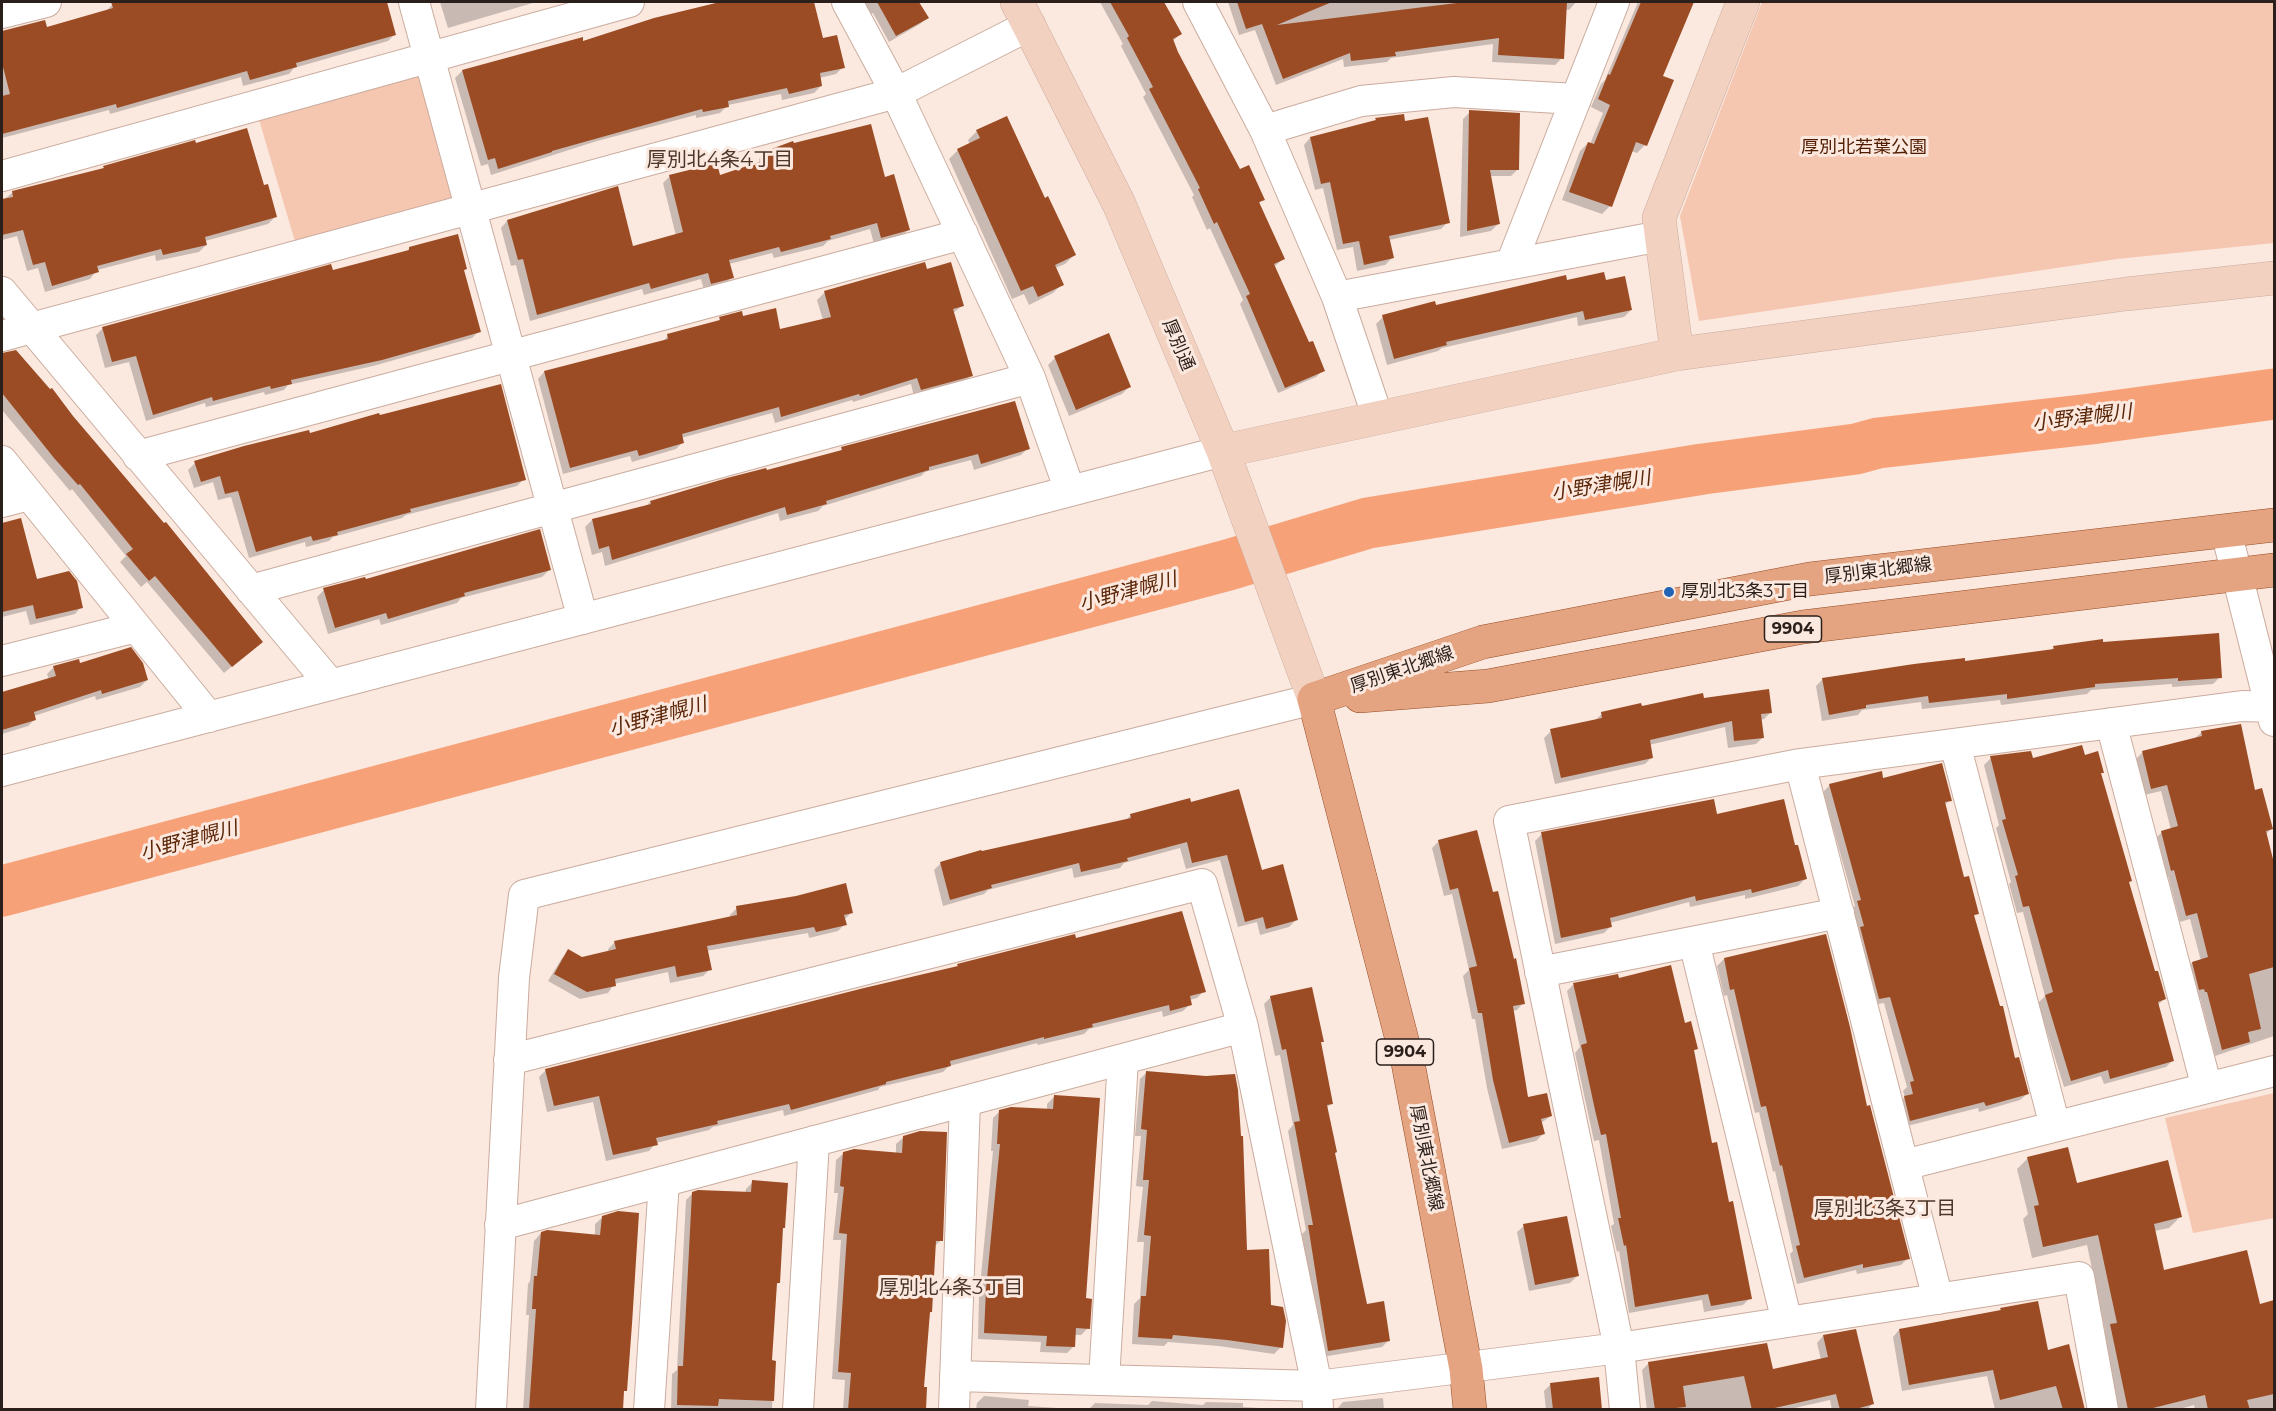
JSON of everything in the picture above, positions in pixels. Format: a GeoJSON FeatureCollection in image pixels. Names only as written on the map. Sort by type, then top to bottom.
{"type":"FeatureCollection","features":[{"type":"Feature","properties":{"kind":"main road","name":"厚別東北郷線"},"geometry":{"type":"LineString","coordinates":[[1314,699],[1483,642],[1810,579],[2274,525]]}},
{"type":"Feature","properties":{"kind":"main road","name":"厚別東北郷線"},"geometry":{"type":"LineString","coordinates":[[1314,699],[1488,686],[1803,627],[2274,570]]}},
{"type":"Feature","properties":{"kind":"main road","name":"厚別東北郷線"},"geometry":{"type":"LineString","coordinates":[[1314,699],[1408,1063],[1466,1369],[1470,1410]]}},
{"type":"Feature","properties":{"kind":"street"},"geometry":{"type":"LineString","coordinates":[[2,14],[46,2]]}},
{"type":"Feature","properties":{"kind":"street"},"geometry":{"type":"LineString","coordinates":[[414,2],[583,619]]}},
{"type":"Feature","properties":{"kind":"street"},"geometry":{"type":"LineString","coordinates":[[2,176],[629,2]]}},
{"type":"Feature","properties":{"kind":"street"},"geometry":{"type":"LineString","coordinates":[[847,2],[896,93],[1030,378],[1070,491]]}},
{"type":"Feature","properties":{"kind":"street"},"geometry":{"type":"LineString","coordinates":[[1198,2],[1265,130],[1337,297],[1378,418]]}},
{"type":"Feature","properties":{"kind":"street"},"geometry":{"type":"LineString","coordinates":[[1511,264],[1614,2]]}},
{"type":"Feature","properties":{"kind":"street"},"geometry":{"type":"LineString","coordinates":[[1677,354],[1659,218],[1743,2]]}},
{"type":"Feature","properties":{"kind":"street"},"geometry":{"type":"LineString","coordinates":[[2,336],[896,93],[1024,14]]}},
{"type":"Feature","properties":{"kind":"street","name":"厚別通"},"geometry":{"type":"LineString","coordinates":[[1024,14],[1119,204],[1223,451],[1314,699]]}},
{"type":"Feature","properties":{"kind":"street"},"geometry":{"type":"LineString","coordinates":[[1265,130],[1360,102],[1454,92],[1576,99]]}},
{"type":"Feature","properties":{"kind":"street"},"geometry":{"type":"LineString","coordinates":[[138,456],[963,234]]}},
{"type":"Feature","properties":{"kind":"street"},"geometry":{"type":"LineString","coordinates":[[1337,297],[1661,236]]}},
{"type":"Feature","properties":{"kind":"street"},"geometry":{"type":"LineString","coordinates":[[2,771],[1223,451],[1677,354],[2126,294],[2274,278]]}},
{"type":"Feature","properties":{"kind":"street"},"geometry":{"type":"LineString","coordinates":[[2,292],[331,685]]}},
{"type":"Feature","properties":{"kind":"street"},"geometry":{"type":"LineString","coordinates":[[251,590],[1030,378]]}},
{"type":"Feature","properties":{"kind":"street"},"geometry":{"type":"LineString","coordinates":[[2,461],[15,499],[136,627],[209,717]]}},
{"type":"Feature","properties":{"kind":"street"},"geometry":{"type":"LineString","coordinates":[[1625,1410],[1619,1348],[1509,821],[1800,764],[2242,706],[2273,712],[2226,531]]}},
{"type":"Feature","properties":{"kind":"street"},"geometry":{"type":"LineString","coordinates":[[2,661],[136,627]]}},
{"type":"Feature","properties":{"kind":"street"},"geometry":{"type":"LineString","coordinates":[[490,1410],[514,978],[524,896],[1314,699]]}},
{"type":"Feature","properties":{"kind":"street"},"geometry":{"type":"LineString","coordinates":[[2111,723],[2207,1088]]}},
{"type":"Feature","properties":{"kind":"street"},"geometry":{"type":"LineString","coordinates":[[1955,744],[2055,1126]]}},
{"type":"Feature","properties":{"kind":"street"},"geometry":{"type":"LineString","coordinates":[[1800,764],[1938,1299]]}},
{"type":"Feature","properties":{"kind":"street"},"geometry":{"type":"LineString","coordinates":[[509,1060],[1202,884],[1243,1027],[1317,1398]]}},
{"type":"Feature","properties":{"kind":"street"},"geometry":{"type":"LineString","coordinates":[[1540,972],[1839,913]]}},
{"type":"Feature","properties":{"kind":"street"},"geometry":{"type":"LineString","coordinates":[[1694,942],[1787,1322]]}},
{"type":"Feature","properties":{"kind":"street"},"geometry":{"type":"LineString","coordinates":[[500,1225],[1243,1027]]}},
{"type":"Feature","properties":{"kind":"street"},"geometry":{"type":"LineString","coordinates":[[1104,1380],[1123,1059]]}},
{"type":"Feature","properties":{"kind":"street"},"geometry":{"type":"LineString","coordinates":[[1904,1165],[2274,1071]]}},
{"type":"Feature","properties":{"kind":"street"},"geometry":{"type":"LineString","coordinates":[[954,1410],[965,1101]]}},
{"type":"Feature","properties":{"kind":"street"},"geometry":{"type":"LineString","coordinates":[[798,1410],[814,1141]]}},
{"type":"Feature","properties":{"kind":"street"},"geometry":{"type":"LineString","coordinates":[[649,1410],[664,1181]]}},
{"type":"Feature","properties":{"kind":"street"},"geometry":{"type":"LineString","coordinates":[[955,1376],[1104,1380],[1317,1398],[1466,1369],[1619,1348],[2079,1277],[2103,1410]]}},
{"type":"Feature","properties":{"kind":"green space","name":"厚別北若葉公園"},"geometry":{"type":"Polygon","coordinates":[[[1762,2],[2274,2],[2274,243],[2117,259],[1699,321],[1680,216],[1762,2]]]}},
{"type":"Feature","properties":{"kind":"green space"},"geometry":{"type":"Polygon","coordinates":[[[429,57],[471,208],[299,255],[255,106],[429,57]]]}},
{"type":"Feature","properties":{"kind":"green space"},"geometry":{"type":"Polygon","coordinates":[[[2274,1093],[2274,1218],[2193,1233],[2165,1118],[2274,1093]]]}},
{"type":"Feature","properties":{"kind":"building"},"geometry":{"type":"Polygon","coordinates":[[[111,2],[387,2],[396,35],[296,63],[297,67],[250,80],[247,71],[117,108],[116,104],[2,134],[2,96],[10,94],[2,63],[2,31],[45,20],[47,27],[113,8],[111,2]]]}},
{"type":"Feature","properties":{"kind":"building"},"geometry":{"type":"Polygon","coordinates":[[[720,2],[814,2],[823,38],[837,35],[845,68],[820,73],[822,86],[789,94],[787,88],[728,101],[729,107],[703,112],[702,109],[552,151],[498,169],[495,158],[488,160],[462,70],[583,37],[583,41],[654,18],[720,2]]]}},
{"type":"Feature","properties":{"kind":"building"},"geometry":{"type":"Polygon","coordinates":[[[877,2],[919,2],[929,18],[896,36],[877,2]]]}},
{"type":"Feature","properties":{"kind":"building"},"geometry":{"type":"Polygon","coordinates":[[[1110,2],[1164,2],[1182,34],[1173,39],[1178,52],[1240,169],[1249,165],[1265,200],[1259,202],[1285,259],[1274,264],[1309,342],[1313,341],[1325,371],[1285,388],[1246,296],[1250,294],[1217,222],[1214,224],[1198,189],[1200,188],[1149,89],[1153,87],[1110,2]]]}},
{"type":"Feature","properties":{"kind":"building"},"geometry":{"type":"Polygon","coordinates":[[[1237,2],[1332,2],[1277,25],[1465,2],[1567,2],[1564,59],[1498,55],[1499,38],[1395,52],[1396,56],[1351,61],[1350,53],[1283,79],[1262,24],[1246,29],[1237,2]]]}},
{"type":"Feature","properties":{"kind":"building"},"geometry":{"type":"Polygon","coordinates":[[[1641,2],[1694,2],[1663,76],[1674,80],[1647,146],[1636,142],[1612,207],[1569,192],[1588,142],[1594,144],[1610,105],[1598,99],[1641,2]]]}},
{"type":"Feature","properties":{"kind":"building"},"geometry":{"type":"Polygon","coordinates":[[[1469,110],[1520,113],[1519,170],[1490,170],[1500,224],[1467,231],[1469,110]]]}},
{"type":"Feature","properties":{"kind":"building"},"geometry":{"type":"Polygon","coordinates":[[[1404,114],[1405,121],[1428,117],[1450,223],[1389,236],[1394,258],[1364,265],[1359,241],[1343,244],[1330,182],[1321,184],[1310,137],[1376,120],[1375,118],[1404,114]]]}},
{"type":"Feature","properties":{"kind":"building"},"geometry":{"type":"Polygon","coordinates":[[[1007,116],[1045,198],[1048,196],[1076,255],[1055,265],[1064,285],[1038,297],[1033,286],[1021,291],[957,149],[980,138],[976,130],[1007,116]]]}},
{"type":"Feature","properties":{"kind":"building"},"geometry":{"type":"Polygon","coordinates":[[[871,124],[885,177],[894,174],[910,230],[881,238],[877,223],[830,236],[831,239],[781,252],[779,247],[729,260],[734,278],[711,284],[708,273],[651,289],[649,283],[537,315],[523,259],[518,260],[507,220],[618,186],[633,246],[683,232],[669,175],[717,163],[720,175],[768,159],[766,151],[793,141],[794,143],[871,124]]]}},
{"type":"Feature","properties":{"kind":"building"},"geometry":{"type":"Polygon","coordinates":[[[247,128],[264,185],[268,184],[277,217],[205,237],[207,245],[163,255],[161,249],[97,266],[99,272],[52,286],[45,262],[33,265],[23,230],[2,235],[2,199],[13,197],[12,191],[104,168],[103,166],[195,140],[196,143],[247,128]]]}},
{"type":"Feature","properties":{"kind":"building"},"geometry":{"type":"Polygon","coordinates":[[[458,234],[467,269],[464,270],[481,332],[382,360],[291,380],[292,384],[271,389],[270,386],[213,401],[212,397],[153,415],[136,356],[112,362],[102,327],[331,264],[333,270],[409,250],[409,247],[458,234]]]}},
{"type":"Feature","properties":{"kind":"building"},"geometry":{"type":"Polygon","coordinates":[[[925,262],[927,269],[951,262],[964,306],[953,309],[973,376],[921,390],[917,378],[781,417],[779,407],[682,434],[684,443],[639,456],[637,450],[570,468],[544,371],[668,339],[667,334],[720,320],[719,317],[742,311],[743,316],[776,308],[780,329],[831,317],[824,291],[925,262]]]}},
{"type":"Feature","properties":{"kind":"building"},"geometry":{"type":"Polygon","coordinates":[[[1604,272],[1606,280],[1625,276],[1632,310],[1585,320],[1583,311],[1446,342],[1447,345],[1394,359],[1382,315],[1435,301],[1436,305],[1566,275],[1567,280],[1604,272]]]}},
{"type":"Feature","properties":{"kind":"building"},"geometry":{"type":"Polygon","coordinates":[[[1109,333],[1131,387],[1076,410],[1054,356],[1109,333]]]}},
{"type":"Feature","properties":{"kind":"building"},"geometry":{"type":"Polygon","coordinates":[[[16,350],[50,389],[52,388],[164,523],[166,522],[263,642],[232,667],[155,576],[149,581],[126,554],[133,549],[80,484],[78,485],[54,458],[2,393],[2,353],[16,350]]]}},
{"type":"Feature","properties":{"kind":"building"},"geometry":{"type":"Polygon","coordinates":[[[501,384],[526,480],[410,509],[411,512],[337,532],[338,535],[313,541],[311,536],[256,552],[238,491],[225,494],[220,476],[201,482],[194,461],[244,446],[309,430],[310,433],[379,413],[380,415],[501,384]]]}},
{"type":"Feature","properties":{"kind":"building"},"geometry":{"type":"Polygon","coordinates":[[[1015,401],[1030,449],[981,464],[978,454],[929,467],[929,470],[826,501],[827,504],[787,515],[785,507],[612,560],[609,546],[599,549],[592,519],[651,504],[650,501],[727,478],[842,450],[841,447],[1015,401]]]}},
{"type":"Feature","properties":{"kind":"building"},"geometry":{"type":"Polygon","coordinates":[[[21,518],[37,579],[69,571],[77,581],[83,608],[36,619],[33,605],[2,612],[2,523],[21,518]]]}},
{"type":"Feature","properties":{"kind":"building"},"geometry":{"type":"Polygon","coordinates":[[[540,529],[551,570],[464,593],[465,596],[388,619],[386,613],[335,628],[323,588],[365,577],[366,579],[540,529]]]}},
{"type":"Feature","properties":{"kind":"building"},"geometry":{"type":"Polygon","coordinates":[[[2219,633],[2222,678],[2178,681],[2178,678],[2095,684],[2095,687],[2007,699],[2007,694],[1929,703],[1928,696],[1866,705],[1866,708],[1829,715],[1822,678],[1914,664],[1965,658],[1965,661],[2054,649],[2053,646],[2103,639],[2103,642],[2219,633]]]}},
{"type":"Feature","properties":{"kind":"building"},"geometry":{"type":"Polygon","coordinates":[[[131,647],[143,663],[148,680],[102,694],[101,690],[34,712],[36,720],[2,730],[2,692],[56,676],[53,666],[79,659],[80,663],[131,647]]]}},
{"type":"Feature","properties":{"kind":"building"},"geometry":{"type":"Polygon","coordinates":[[[1769,689],[1772,713],[1761,714],[1764,738],[1734,741],[1732,721],[1650,740],[1653,758],[1561,778],[1550,729],[1602,718],[1601,712],[1641,703],[1642,706],[1703,693],[1704,698],[1769,689]]]}},
{"type":"Feature","properties":{"kind":"building"},"geometry":{"type":"Polygon","coordinates":[[[2241,724],[2255,790],[2262,788],[2273,829],[2266,831],[2274,863],[2274,967],[2249,974],[2261,1029],[2248,1032],[2250,1042],[2222,1050],[2207,992],[2204,989],[2199,990],[2192,962],[2208,957],[2197,913],[2186,916],[2161,831],[2178,826],[2167,785],[2151,789],[2142,751],[2202,736],[2201,731],[2241,724]]]}},
{"type":"Feature","properties":{"kind":"building"},"geometry":{"type":"Polygon","coordinates":[[[2082,745],[2085,755],[2098,751],[2104,773],[2101,773],[2132,881],[2129,882],[2155,971],[2158,971],[2166,999],[2158,1002],[2174,1061],[2110,1079],[2108,1070],[2071,1081],[2045,995],[2053,992],[2029,906],[2023,907],[2015,876],[2018,875],[2002,820],[2006,819],[1990,756],[2031,751],[2033,758],[2082,745]]]}},
{"type":"Feature","properties":{"kind":"building"},"geometry":{"type":"Polygon","coordinates":[[[1942,763],[1952,801],[1945,802],[1964,877],[1969,876],[1979,914],[1974,915],[2000,1006],[2003,1006],[2015,1058],[2019,1057],[2029,1094],[1986,1106],[1984,1102],[1910,1121],[1904,1096],[1913,1094],[1910,1082],[1914,1081],[1890,997],[1879,999],[1860,927],[1864,926],[1857,901],[1861,900],[1829,784],[1882,771],[1883,778],[1942,763]]]}},
{"type":"Feature","properties":{"kind":"building"},"geometry":{"type":"Polygon","coordinates":[[[1239,789],[1262,870],[1283,864],[1298,920],[1266,929],[1263,917],[1245,922],[1227,855],[1192,863],[1187,842],[1127,858],[1128,861],[1081,872],[1079,863],[991,885],[992,888],[950,900],[940,862],[981,850],[1131,818],[1130,814],[1190,798],[1191,802],[1239,789]]]}},
{"type":"Feature","properties":{"kind":"building"},"geometry":{"type":"Polygon","coordinates":[[[1714,799],[1717,814],[1784,799],[1795,845],[1798,845],[1807,879],[1752,893],[1751,889],[1696,901],[1695,896],[1610,918],[1612,927],[1561,938],[1541,832],[1714,799]]]}},
{"type":"Feature","properties":{"kind":"building"},"geometry":{"type":"Polygon","coordinates":[[[1477,830],[1493,892],[1498,891],[1514,959],[1516,958],[1525,1004],[1513,1006],[1528,1097],[1547,1093],[1552,1116],[1541,1119],[1545,1134],[1509,1143],[1493,1080],[1482,1013],[1478,1013],[1469,968],[1477,966],[1458,888],[1450,890],[1438,840],[1477,830]]]}},
{"type":"Feature","properties":{"kind":"building"},"geometry":{"type":"Polygon","coordinates":[[[846,883],[853,913],[844,915],[847,925],[816,932],[814,927],[707,946],[712,970],[677,977],[675,966],[615,979],[616,986],[587,992],[554,974],[568,949],[582,957],[616,949],[614,941],[737,915],[736,906],[796,896],[846,883]]]}},
{"type":"Feature","properties":{"kind":"building"},"geometry":{"type":"Polygon","coordinates":[[[1182,911],[1206,992],[1190,996],[1192,1005],[1170,1011],[1169,1005],[1092,1024],[1093,1027],[950,1061],[951,1066],[886,1082],[886,1084],[791,1110],[789,1104],[717,1121],[718,1124],[656,1138],[658,1145],[613,1155],[599,1096],[554,1106],[545,1069],[958,966],[957,964],[1075,934],[1076,938],[1182,911]]]}},
{"type":"Feature","properties":{"kind":"building"},"geometry":{"type":"Polygon","coordinates":[[[1826,934],[1867,1106],[1870,1105],[1910,1259],[1863,1268],[1863,1264],[1804,1278],[1796,1246],[1800,1245],[1782,1165],[1780,1166],[1766,1106],[1761,1107],[1734,989],[1730,990],[1724,958],[1826,934]]]}},
{"type":"Feature","properties":{"kind":"building"},"geometry":{"type":"Polygon","coordinates":[[[1671,965],[1685,1023],[1691,1021],[1698,1049],[1694,1050],[1712,1143],[1717,1142],[1729,1202],[1733,1201],[1752,1299],[1711,1306],[1708,1294],[1635,1307],[1626,1245],[1624,1246],[1618,1218],[1621,1218],[1606,1134],[1601,1135],[1595,1110],[1581,1045],[1587,1043],[1573,983],[1618,974],[1619,978],[1671,965]]]}},
{"type":"Feature","properties":{"kind":"building"},"geometry":{"type":"Polygon","coordinates":[[[1312,987],[1324,1042],[1321,1042],[1333,1104],[1327,1105],[1337,1152],[1335,1153],[1367,1304],[1384,1301],[1390,1341],[1328,1351],[1308,1225],[1313,1225],[1294,1122],[1300,1121],[1286,1049],[1282,1050],[1270,996],[1312,987]]]}},
{"type":"Feature","properties":{"kind":"building"},"geometry":{"type":"Polygon","coordinates":[[[1146,1071],[1206,1076],[1235,1074],[1241,1136],[1243,1136],[1247,1250],[1269,1249],[1271,1305],[1283,1307],[1286,1321],[1283,1348],[1173,1335],[1172,1339],[1138,1337],[1141,1296],[1146,1296],[1151,1236],[1144,1235],[1149,1180],[1143,1180],[1147,1130],[1141,1129],[1146,1071]]]}},
{"type":"Feature","properties":{"kind":"building"},"geometry":{"type":"Polygon","coordinates":[[[1054,1095],[1100,1098],[1086,1298],[1092,1299],[1090,1329],[1076,1328],[1075,1347],[1046,1346],[1047,1336],[984,1333],[1000,1144],[997,1144],[999,1110],[1011,1107],[1053,1109],[1054,1095]]]}},
{"type":"Feature","properties":{"kind":"building"},"geometry":{"type":"Polygon","coordinates":[[[920,1131],[947,1132],[943,1241],[936,1241],[932,1312],[930,1312],[924,1387],[927,1387],[926,1410],[848,1410],[851,1373],[838,1372],[847,1234],[839,1233],[844,1187],[840,1186],[843,1152],[854,1149],[902,1153],[903,1136],[920,1131]]]}},
{"type":"Feature","properties":{"kind":"building"},"geometry":{"type":"Polygon","coordinates":[[[2068,1147],[2077,1183],[2168,1160],[2182,1217],[2154,1224],[2164,1270],[2247,1250],[2260,1304],[2274,1300],[2274,1394],[2247,1400],[2250,1410],[2208,1410],[2205,1395],[2145,1410],[2128,1410],[2110,1324],[2117,1323],[2098,1235],[2043,1247],[2034,1206],[2039,1205],[2027,1157],[2068,1147]]]}},
{"type":"Feature","properties":{"kind":"building"},"geometry":{"type":"Polygon","coordinates":[[[752,1180],[788,1183],[780,1283],[777,1283],[772,1360],[776,1361],[774,1401],[719,1399],[718,1406],[677,1405],[678,1366],[683,1366],[692,1192],[698,1190],[751,1192],[752,1180]]]}},
{"type":"Feature","properties":{"kind":"building"},"geometry":{"type":"Polygon","coordinates":[[[618,1211],[639,1213],[627,1391],[624,1391],[623,1410],[529,1410],[536,1309],[532,1309],[534,1276],[537,1276],[541,1232],[547,1230],[600,1235],[602,1216],[618,1211]]]}},
{"type":"Feature","properties":{"kind":"building"},"geometry":{"type":"Polygon","coordinates":[[[1567,1216],[1579,1276],[1535,1285],[1523,1224],[1567,1216]]]}},
{"type":"Feature","properties":{"kind":"building"},"geometry":{"type":"Polygon","coordinates":[[[2038,1301],[2048,1350],[2069,1344],[2085,1410],[2063,1410],[2056,1386],[2000,1400],[1993,1370],[1909,1385],[1899,1329],[2038,1301]]]}},
{"type":"Feature","properties":{"kind":"building"},"geometry":{"type":"Polygon","coordinates":[[[1856,1329],[1874,1404],[1852,1410],[1840,1410],[1836,1394],[1766,1410],[1752,1410],[1744,1376],[1683,1386],[1686,1407],[1655,1410],[1648,1362],[1767,1343],[1773,1369],[1828,1357],[1823,1335],[1856,1329]]]}},
{"type":"Feature","properties":{"kind":"building"},"geometry":{"type":"Polygon","coordinates":[[[1599,1377],[1602,1410],[1553,1410],[1550,1383],[1599,1377]]]}},
{"type":"Feature","properties":{"kind":"waterway","name":"小野津幌川"},"geometry":{"type":"LineString","coordinates":[[2,891],[1228,565],[1368,523],[1703,469],[1856,449],[1878,443],[2091,419],[2274,394]]}},
{"type":"Feature","properties":{"kind":"place","name":"厚別北3条3丁目"},"geometry":{"type":"Point","coordinates":[1669,592]}},
{"type":"Feature","properties":{"kind":"district","name":"厚別北4条4丁目"},"geometry":{"type":"Point","coordinates":[720,160]}},
{"type":"Feature","properties":{"kind":"district","name":"厚別北3条3丁目"},"geometry":{"type":"Point","coordinates":[1885,1209]}},
{"type":"Feature","properties":{"kind":"district","name":"厚別北4条3丁目"},"geometry":{"type":"Point","coordinates":[951,1288]}}]}
